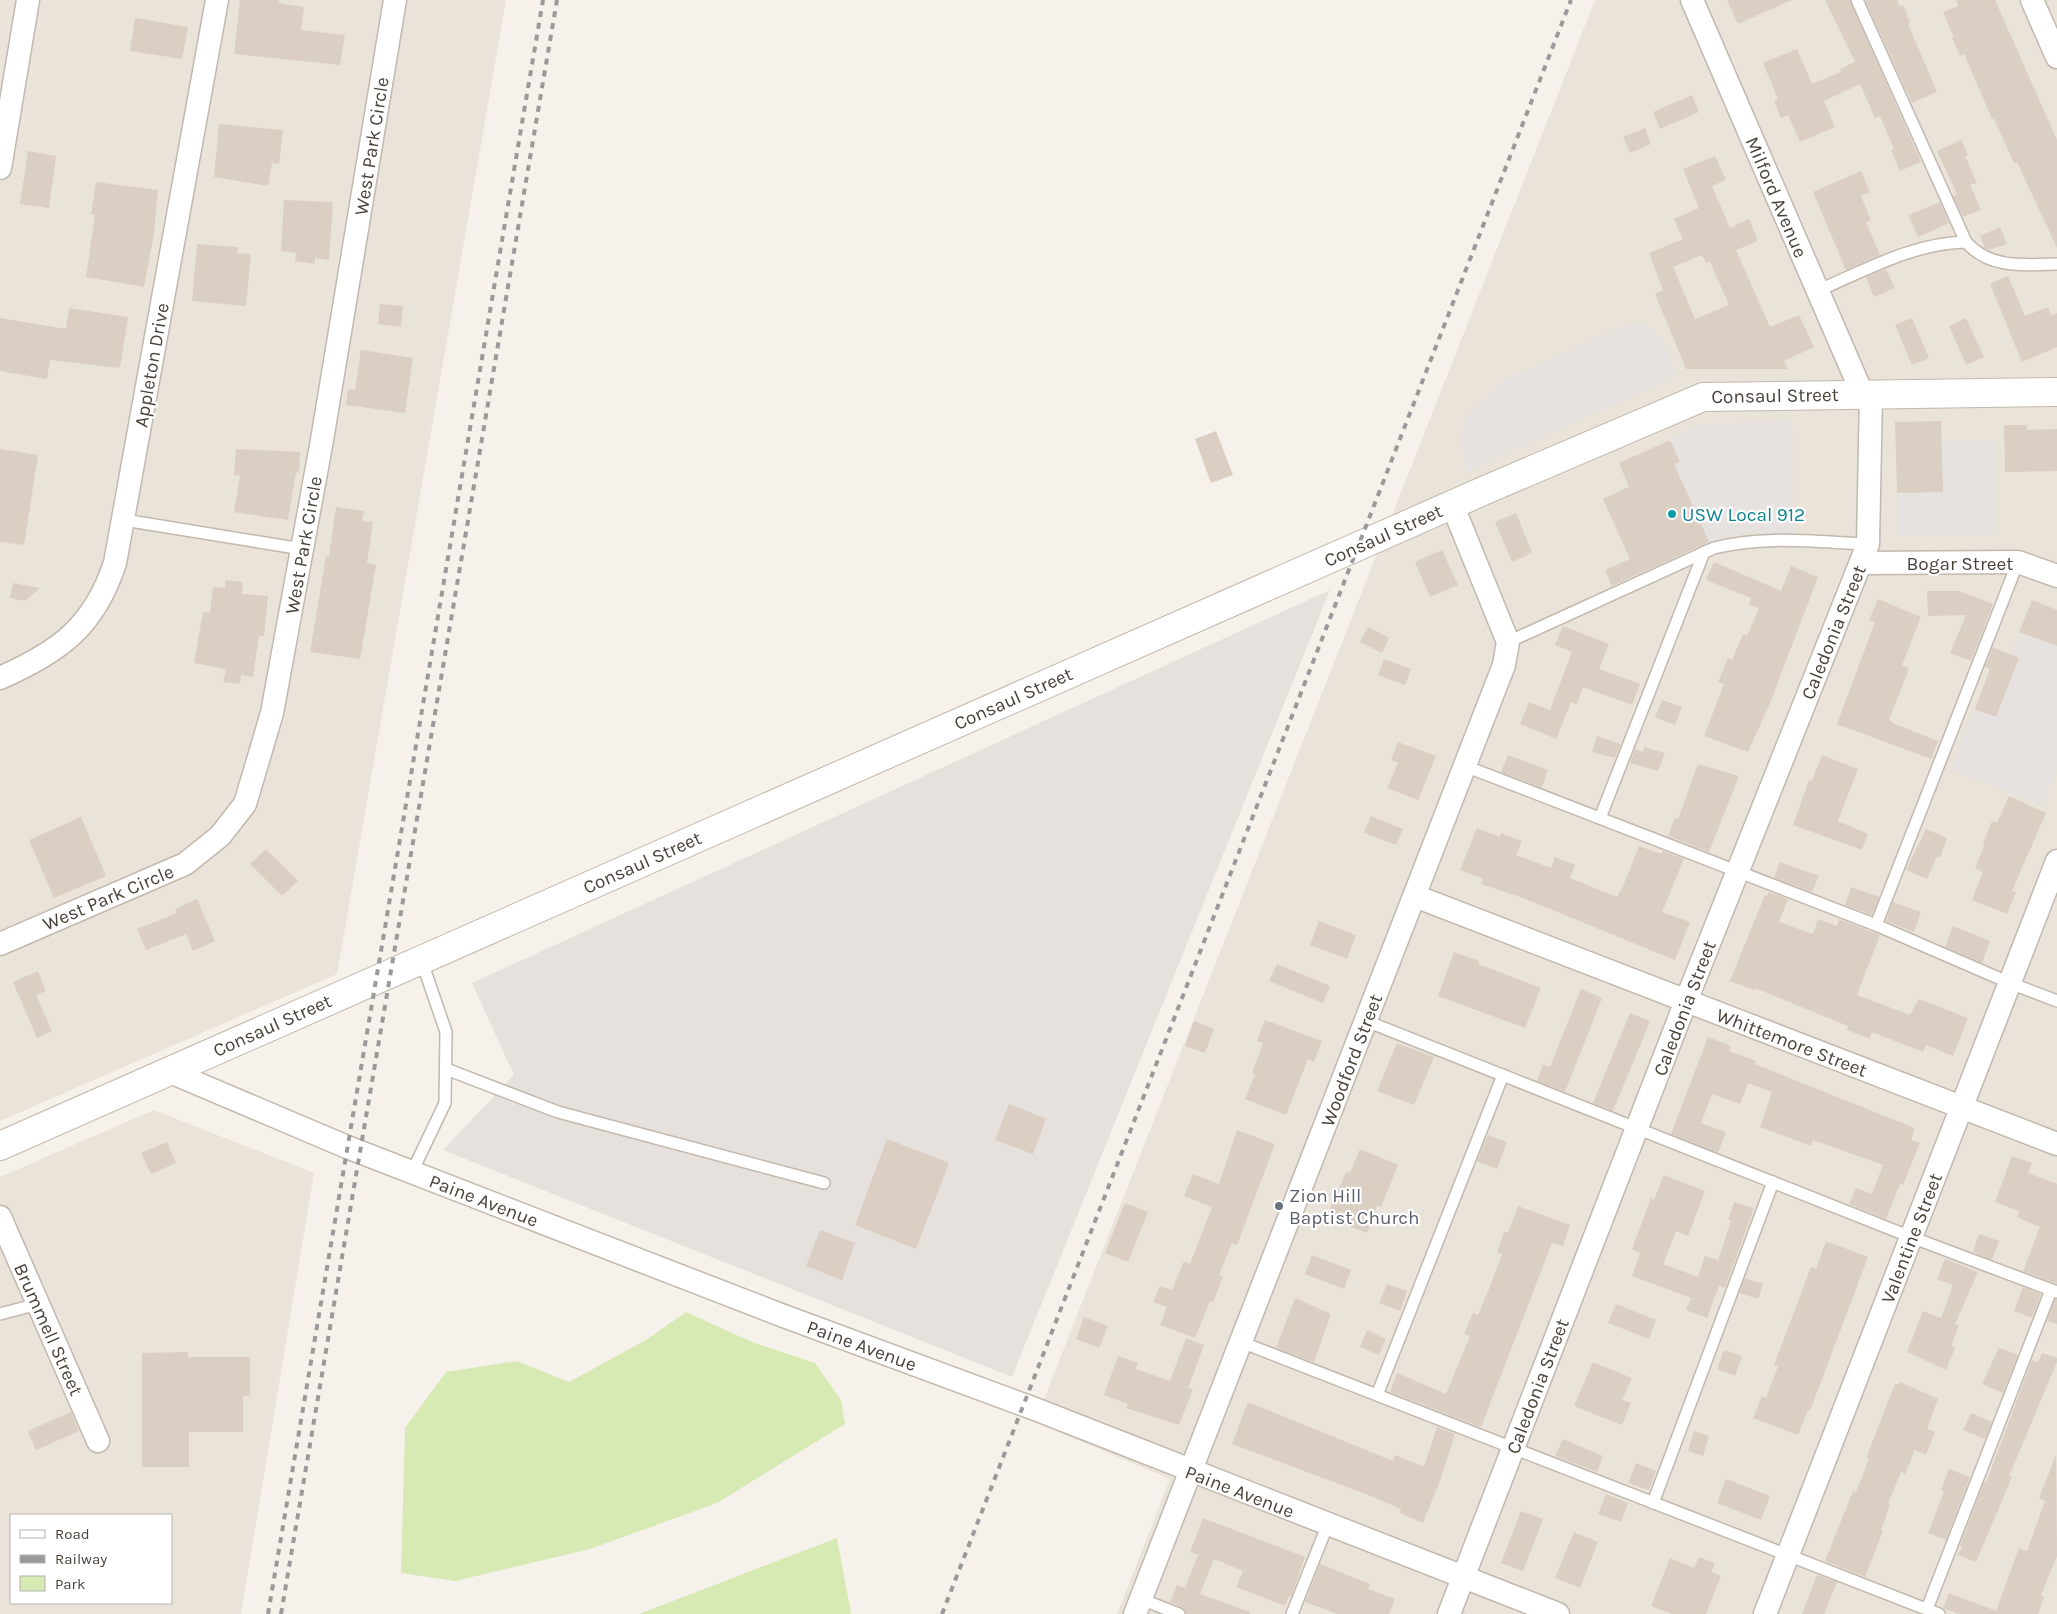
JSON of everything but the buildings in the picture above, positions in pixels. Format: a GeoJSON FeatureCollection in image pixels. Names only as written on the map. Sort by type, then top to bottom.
{"type":"FeatureCollection","features":[{"type":"Feature","properties":{"kind":"street"},"geometry":{"type":"LineString","coordinates":[[0,168],[28,0]]}},
{"type":"Feature","properties":{"kind":"street","name":"Appleton Drive"},"geometry":{"type":"LineString","coordinates":[[0,678],[33,664],[57,648],[82,625],[106,591],[124,520],[217,0]]}},
{"type":"Feature","properties":{"kind":"street","name":"West Park Circle"},"geometry":{"type":"LineString","coordinates":[[0,944],[185,864],[220,836],[245,804],[272,713],[302,549],[395,0]]}},
{"type":"Feature","properties":{"kind":"street","name":"Milford Avenue"},"geometry":{"type":"LineString","coordinates":[[1692,0],[1817,291],[1866,394]]}},
{"type":"Feature","properties":{"kind":"street"},"geometry":{"type":"LineString","coordinates":[[2032,0],[2057,57]]}},
{"type":"Feature","properties":{"kind":"street","name":"Consaul Street"},"geometry":{"type":"LineString","coordinates":[[0,1146],[1452,504],[1703,397],[2057,392]]}},
{"type":"Feature","properties":{"kind":"street","name":"Caledonia Street"},"geometry":{"type":"LineString","coordinates":[[1449,1614],[1686,1001],[1864,554],[1866,394]]}},
{"type":"Feature","properties":{"kind":"street"},"geometry":{"type":"LineString","coordinates":[[1452,504],[1508,642]]}},
{"type":"Feature","properties":{"kind":"street","name":"Bogar Street"},"geometry":{"type":"LineString","coordinates":[[1864,554],[2018,562],[2057,576]]}},
{"type":"Feature","properties":{"kind":"street","name":"Woodford Street"},"geometry":{"type":"LineString","coordinates":[[1138,1606],[1504,665],[1508,642]]}},
{"type":"Feature","properties":{"kind":"street","name":"Valentine Street"},"geometry":{"type":"LineString","coordinates":[[1765,1614],[2057,861]]}},
{"type":"Feature","properties":{"kind":"street","name":"Whittemore Street"},"geometry":{"type":"LineString","coordinates":[[1415,896],[2057,1144]]}},
{"type":"Feature","properties":{"kind":"street","name":"Paine Avenue"},"geometry":{"type":"LineString","coordinates":[[168,1072],[412,1172],[781,1315],[1035,1409],[1190,1472],[1464,1576],[1558,1614]]}},
{"type":"Feature","properties":{"kind":"street","name":"Brummell Street"},"geometry":{"type":"LineString","coordinates":[[0,1217],[98,1442]]}},
{"type":"Feature","properties":{"kind":"lane"},"geometry":{"type":"LineString","coordinates":[[1857,0],[1966,242],[1975,252],[1985,258],[1997,261],[2018,265],[2057,264]]}},
{"type":"Feature","properties":{"kind":"lane"},"geometry":{"type":"LineString","coordinates":[[1817,291],[1922,247],[1943,242],[1966,242]]}},
{"type":"Feature","properties":{"kind":"lane"},"geometry":{"type":"LineString","coordinates":[[124,520],[302,549]]}},
{"type":"Feature","properties":{"kind":"lane"},"geometry":{"type":"LineString","coordinates":[[1508,642],[1704,552],[1739,541],[1761,540],[1864,554]]}},
{"type":"Feature","properties":{"kind":"lane"},"geometry":{"type":"LineString","coordinates":[[1600,818],[1704,552]]}},
{"type":"Feature","properties":{"kind":"lane"},"geometry":{"type":"LineString","coordinates":[[1876,925],[2018,562]]}},
{"type":"Feature","properties":{"kind":"lane"},"geometry":{"type":"LineString","coordinates":[[1465,766],[1876,925],[2010,983],[2057,1001]]}},
{"type":"Feature","properties":{"kind":"lane"},"geometry":{"type":"LineString","coordinates":[[412,1172],[445,1103],[446,1032],[421,960]]}},
{"type":"Feature","properties":{"kind":"lane"},"geometry":{"type":"LineString","coordinates":[[1366,1021],[1504,1074],[1911,1237],[2054,1291],[1926,1609]]}},
{"type":"Feature","properties":{"kind":"lane"},"geometry":{"type":"LineString","coordinates":[[446,1069],[558,1112],[824,1183]]}},
{"type":"Feature","properties":{"kind":"lane"},"geometry":{"type":"LineString","coordinates":[[1377,1395],[1504,1074]]}},
{"type":"Feature","properties":{"kind":"lane"},"geometry":{"type":"LineString","coordinates":[[1653,1503],[1773,1182]]}},
{"type":"Feature","properties":{"kind":"lane"},"geometry":{"type":"LineString","coordinates":[[0,1314],[38,1304]]}},
{"type":"Feature","properties":{"kind":"lane"},"geometry":{"type":"LineString","coordinates":[[1241,1342],[1939,1614]]}},
{"type":"Feature","properties":{"kind":"lane"},"geometry":{"type":"LineString","coordinates":[[1292,1614],[1328,1524]]}},
{"type":"Feature","properties":{"kind":"lane"},"geometry":{"type":"LineString","coordinates":[[1138,1606],[1180,1614]]}},
{"type":"Feature","properties":{"kind":"shaded area"},"geometry":{"type":"Polygon","coordinates":[[[0,0],[506,0],[337,974],[0,1121],[0,0]]]}},
{"type":"Feature","properties":{"kind":"shaded area"},"geometry":{"type":"Polygon","coordinates":[[[1595,0],[2057,0],[2057,1614],[1117,1614],[1170,1479],[1035,1422],[1595,0]]]}},
{"type":"Feature","properties":{"kind":"shaded area"},"geometry":{"type":"Polygon","coordinates":[[[1626,324],[1646,326],[1661,337],[1678,376],[1467,472],[1460,437],[1468,414],[1505,379],[1626,324]]]}},
{"type":"Feature","properties":{"kind":"shaded area"},"geometry":{"type":"Polygon","coordinates":[[[1793,421],[1795,536],[1748,533],[1710,545],[1674,464],[1680,462],[1669,437],[1704,423],[1793,421]]]}},
{"type":"Feature","properties":{"kind":"shaded area"},"geometry":{"type":"Polygon","coordinates":[[[1995,440],[1997,534],[1898,536],[1897,493],[1943,492],[1941,441],[1995,440]]]}},
{"type":"Feature","properties":{"kind":"shaded area"},"geometry":{"type":"Polygon","coordinates":[[[1330,590],[1012,1377],[443,1150],[514,1075],[472,983],[1330,590]]]}},
{"type":"Feature","properties":{"kind":"shaded area"},"geometry":{"type":"Polygon","coordinates":[[[2019,632],[2057,646],[2057,768],[2042,806],[1951,770],[1975,709],[1996,717],[2019,658],[2011,654],[2019,632]]]}},
{"type":"Feature","properties":{"kind":"shaded area"},"geometry":{"type":"Polygon","coordinates":[[[154,1110],[314,1173],[241,1614],[0,1614],[0,1177],[154,1110]]]}},
{"type":"Feature","properties":{"kind":"green space"},"geometry":{"type":"Polygon","coordinates":[[[686,1312],[752,1342],[815,1363],[841,1400],[845,1424],[717,1503],[590,1549],[455,1581],[401,1573],[405,1428],[446,1372],[517,1361],[569,1382],[646,1340],[686,1312]]]}},
{"type":"Feature","properties":{"kind":"green space"},"geometry":{"type":"Polygon","coordinates":[[[837,1538],[851,1614],[639,1614],[837,1538]]]}},
{"type":"Feature","properties":{"kind":"railway"},"geometry":{"type":"LineString","coordinates":[[268,1614],[543,0]]}},
{"type":"Feature","properties":{"kind":"railway"},"geometry":{"type":"LineString","coordinates":[[281,1614],[557,0]]}},
{"type":"Feature","properties":{"kind":"railway"},"geometry":{"type":"LineString","coordinates":[[942,1614],[1571,0]]}},
{"type":"Feature","properties":{"kind":"place","name":"USW Local 912"},"geometry":{"type":"Point","coordinates":[1672,514]}},
{"type":"Feature","properties":{"kind":"place","name":"Zion Hill Baptist Church"},"geometry":{"type":"Point","coordinates":[1279,1206]}}]}
